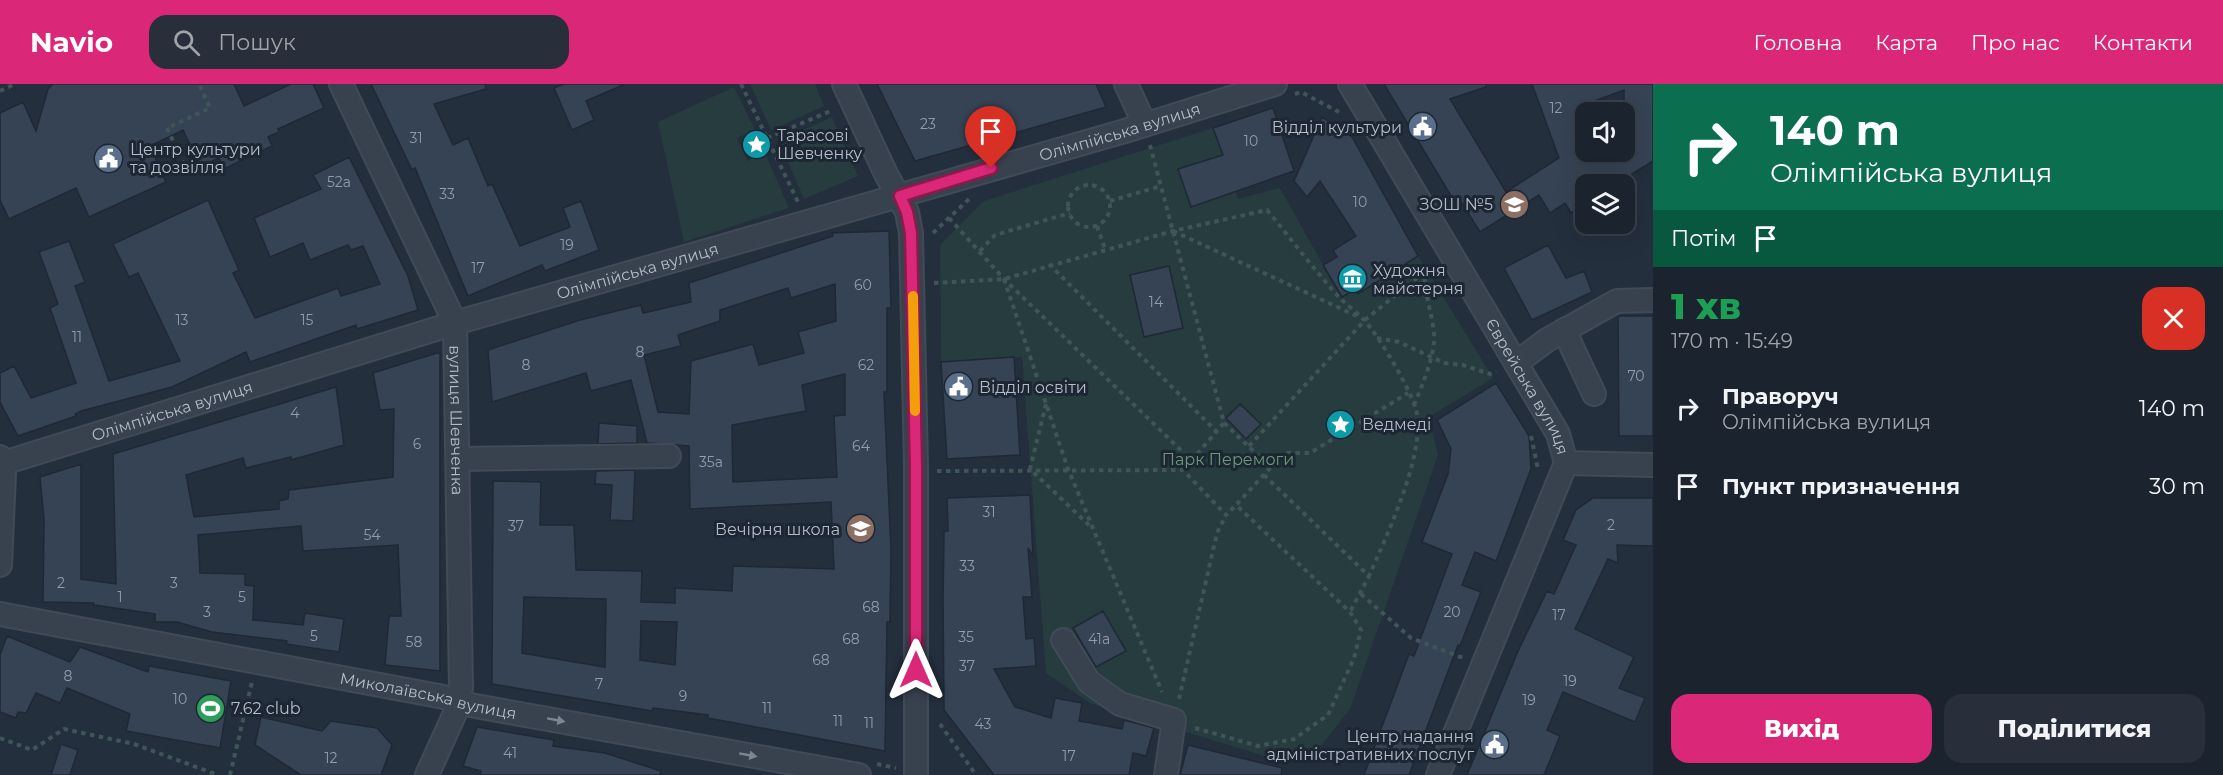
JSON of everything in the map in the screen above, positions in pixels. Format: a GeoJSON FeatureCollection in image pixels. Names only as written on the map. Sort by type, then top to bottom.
{"type":"FeatureCollection","features":[{"type":"Feature","properties":{"kind":"street","name":"вулиця Шевченка"},"geometry":{"type":"LineString","coordinates":[[341,84],[455,323],[460,688],[455,713],[427,775]]}},
{"type":"Feature","properties":{"kind":"street"},"geometry":{"type":"LineString","coordinates":[[1126,84],[1146,133]]}},
{"type":"Feature","properties":{"kind":"street","name":"Єврейська вулиця"},"geometry":{"type":"LineString","coordinates":[[1350,84],[1505,371],[1558,434],[1566,463],[1438,775]]}},
{"type":"Feature","properties":{"kind":"street","name":"Олімпійська вулиця"},"geometry":{"type":"LineString","coordinates":[[1,462],[455,323],[900,196],[1146,133],[1238,90],[1283,90]]}},
{"type":"Feature","properties":{"kind":"street"},"geometry":{"type":"LineString","coordinates":[[839,92],[900,196],[907,212],[911,233],[916,467],[916,775]]}},
{"type":"Feature","properties":{"kind":"street"},"geometry":{"type":"LineString","coordinates":[[1505,371],[1564,330],[1617,301],[1653,300]]}},
{"type":"Feature","properties":{"kind":"street"},"geometry":{"type":"LineString","coordinates":[[1564,330],[1594,394]]}},
{"type":"Feature","properties":{"kind":"street"},"geometry":{"type":"LineString","coordinates":[[458,459],[669,456]]}},
{"type":"Feature","properties":{"kind":"street"},"geometry":{"type":"LineString","coordinates":[[0,565],[1,462]]}},
{"type":"Feature","properties":{"kind":"street"},"geometry":{"type":"LineString","coordinates":[[1566,463],[1653,465]]}},
{"type":"Feature","properties":{"kind":"street","name":"Миколаївська вулиця"},"geometry":{"type":"LineString","coordinates":[[0,614],[859,775]]}},
{"type":"Feature","properties":{"kind":"street"},"geometry":{"type":"LineString","coordinates":[[1063,640],[1089,682],[1120,704],[1174,720],[1166,775]]}},
{"type":"Feature","properties":{"kind":"path"},"geometry":{"type":"LineString","coordinates":[[0,91],[15,84]]}},
{"type":"Feature","properties":{"kind":"path"},"geometry":{"type":"LineString","coordinates":[[184,165],[167,128],[210,108],[200,84]]}},
{"type":"Feature","properties":{"kind":"path"},"geometry":{"type":"LineString","coordinates":[[741,84],[801,208]]}},
{"type":"Feature","properties":{"kind":"path"},"geometry":{"type":"LineString","coordinates":[[1283,90],[1301,92],[1343,114]]}},
{"type":"Feature","properties":{"kind":"path"},"geometry":{"type":"LineString","coordinates":[[767,138],[837,108],[839,92]]}},
{"type":"Feature","properties":{"kind":"path"},"geometry":{"type":"LineString","coordinates":[[1146,133],[1224,423],[1271,468]]}},
{"type":"Feature","properties":{"kind":"path"},"geometry":{"type":"LineString","coordinates":[[1084,186],[1103,190],[1110,201],[1109,213],[1097,226],[1078,224],[1070,213],[1070,200],[1073,193],[1084,186]]}},
{"type":"Feature","properties":{"kind":"path"},"geometry":{"type":"LineString","coordinates":[[1110,201],[1161,186]]}},
{"type":"Feature","properties":{"kind":"path"},"geometry":{"type":"LineString","coordinates":[[929,237],[975,194]]}},
{"type":"Feature","properties":{"kind":"path"},"geometry":{"type":"LineString","coordinates":[[941,283],[1004,279],[1050,264],[1173,231],[1267,210],[1339,297],[1365,320],[1408,393],[1418,420],[1411,464],[1395,515],[1361,594],[1350,612]]}},
{"type":"Feature","properties":{"kind":"path"},"geometry":{"type":"LineString","coordinates":[[980,251],[995,235],[1070,213]]}},
{"type":"Feature","properties":{"kind":"path"},"geometry":{"type":"LineString","coordinates":[[949,218],[1004,279],[1191,460]]}},
{"type":"Feature","properties":{"kind":"path"},"geometry":{"type":"LineString","coordinates":[[1097,226],[1105,249]]}},
{"type":"Feature","properties":{"kind":"path"},"geometry":{"type":"LineString","coordinates":[[1173,231],[1365,320]]}},
{"type":"Feature","properties":{"kind":"path"},"geometry":{"type":"LineString","coordinates":[[1430,253],[1441,273]]}},
{"type":"Feature","properties":{"kind":"path"},"geometry":{"type":"LineString","coordinates":[[1249,446],[1365,320],[1436,263]]}},
{"type":"Feature","properties":{"kind":"path"},"geometry":{"type":"LineString","coordinates":[[1050,264],[1216,431]]}},
{"type":"Feature","properties":{"kind":"path"},"geometry":{"type":"LineString","coordinates":[[1414,405],[1426,377],[1434,334],[1428,310],[1424,273]]}},
{"type":"Feature","properties":{"kind":"path"},"geometry":{"type":"LineString","coordinates":[[1004,279],[1068,470],[1174,720],[1215,735],[1258,746],[1294,739],[1328,715],[1354,658],[1361,630],[1350,612],[1236,505]]}},
{"type":"Feature","properties":{"kind":"path"},"geometry":{"type":"LineString","coordinates":[[1377,338],[1399,342],[1444,363],[1463,365],[1490,374],[1505,371]]}},
{"type":"Feature","properties":{"kind":"path"},"geometry":{"type":"LineString","coordinates":[[1491,361],[1505,371]]}},
{"type":"Feature","properties":{"kind":"path"},"geometry":{"type":"LineString","coordinates":[[1174,720],[1217,533],[1226,515],[1284,453],[1310,453],[1408,393]]}},
{"type":"Feature","properties":{"kind":"path"},"geometry":{"type":"LineString","coordinates":[[1030,469],[1046,403]]}},
{"type":"Feature","properties":{"kind":"path"},"geometry":{"type":"LineString","coordinates":[[1183,470],[1224,423]]}},
{"type":"Feature","properties":{"kind":"path"},"geometry":{"type":"LineString","coordinates":[[1529,427],[1539,465],[1535,476]]}},
{"type":"Feature","properties":{"kind":"path"},"geometry":{"type":"LineString","coordinates":[[1030,469],[1094,530]]}},
{"type":"Feature","properties":{"kind":"path"},"geometry":{"type":"LineString","coordinates":[[932,471],[1183,470],[1226,515]]}},
{"type":"Feature","properties":{"kind":"path"},"geometry":{"type":"LineString","coordinates":[[1264,475],[1369,576]]}},
{"type":"Feature","properties":{"kind":"path"},"geometry":{"type":"LineString","coordinates":[[1361,594],[1411,638],[1465,659]]}},
{"type":"Feature","properties":{"kind":"path"},"geometry":{"type":"LineString","coordinates":[[1461,670],[1469,648]]}},
{"type":"Feature","properties":{"kind":"path"},"geometry":{"type":"LineString","coordinates":[[230,775],[254,673]]}},
{"type":"Feature","properties":{"kind":"path"},"geometry":{"type":"LineString","coordinates":[[934,716],[976,775]]}},
{"type":"Feature","properties":{"kind":"path"},"geometry":{"type":"LineString","coordinates":[[0,738],[32,750],[64,729],[134,744],[218,775]]}},
{"type":"Feature","properties":{"kind":"green space"},"geometry":{"type":"Polygon","coordinates":[[[750,84],[815,84],[824,106],[771,130],[750,84]]]}},
{"type":"Feature","properties":{"kind":"green space"},"geometry":{"type":"Polygon","coordinates":[[[734,87],[755,130],[737,138],[747,161],[765,153],[789,208],[684,242],[658,122],[734,87]]]}},
{"type":"Feature","properties":{"kind":"green space"},"geometry":{"type":"Polygon","coordinates":[[[832,117],[858,176],[804,199],[779,141],[832,117]]]}},
{"type":"Feature","properties":{"kind":"green space","name":"Парк Перемоги"},"geometry":{"type":"Polygon","coordinates":[[[1213,128],[1238,199],[1280,188],[1323,265],[1358,293],[1418,256],[1493,378],[1429,417],[1438,455],[1350,709],[1319,748],[1268,757],[1090,703],[1046,673],[1022,357],[941,362],[940,245],[984,201],[1213,128]]]}},
{"type":"Feature","properties":{"kind":"building"},"geometry":{"type":"Polygon","coordinates":[[[53,84],[234,84],[244,106],[291,84],[313,84],[324,108],[278,129],[279,132],[268,137],[272,146],[224,169],[219,158],[200,166],[183,130],[150,146],[166,182],[89,217],[76,188],[9,219],[0,200],[0,113],[23,102],[36,131],[48,89],[53,84]]]}},
{"type":"Feature","properties":{"kind":"building"},"geometry":{"type":"Polygon","coordinates":[[[371,84],[485,84],[486,89],[434,104],[453,145],[468,138],[488,186],[492,184],[520,246],[570,227],[563,208],[581,201],[599,250],[545,271],[542,265],[468,296],[415,168],[412,170],[371,84]]]}},
{"type":"Feature","properties":{"kind":"building"},"geometry":{"type":"Polygon","coordinates":[[[564,84],[625,84],[586,101],[594,120],[572,130],[554,88],[564,84]]]}},
{"type":"Feature","properties":{"kind":"building"},"geometry":{"type":"Polygon","coordinates":[[[877,84],[1096,84],[1106,107],[915,161],[877,84]]]}},
{"type":"Feature","properties":{"kind":"building"},"geometry":{"type":"Polygon","coordinates":[[[1384,84],[1486,84],[1486,87],[1450,99],[1506,192],[1559,158],[1532,84],[1653,84],[1653,161],[1632,174],[1575,174],[1575,211],[1571,213],[1565,203],[1550,213],[1539,195],[1480,232],[1462,203],[1457,206],[1384,84]]]}},
{"type":"Feature","properties":{"kind":"building"},"geometry":{"type":"Polygon","coordinates":[[[1273,108],[1294,171],[1191,207],[1178,169],[1223,155],[1213,128],[1273,108]]]}},
{"type":"Feature","properties":{"kind":"building"},"geometry":{"type":"Polygon","coordinates":[[[1322,117],[1352,137],[1418,256],[1358,294],[1356,289],[1342,297],[1323,265],[1337,257],[1333,250],[1356,236],[1320,181],[1307,197],[1294,181],[1322,117]]]}},
{"type":"Feature","properties":{"kind":"building"},"geometry":{"type":"Polygon","coordinates":[[[349,157],[408,276],[418,310],[357,329],[356,325],[250,362],[246,352],[172,387],[81,411],[75,414],[76,416],[18,436],[0,402],[0,373],[14,366],[31,398],[76,383],[50,308],[58,304],[39,252],[69,241],[85,282],[75,286],[109,381],[180,361],[138,273],[129,277],[113,244],[208,200],[239,270],[233,273],[255,318],[338,288],[341,296],[380,284],[363,246],[351,250],[348,245],[310,260],[303,243],[270,257],[254,218],[321,189],[313,175],[349,157]]]}},
{"type":"Feature","properties":{"kind":"building"},"geometry":{"type":"Polygon","coordinates":[[[889,231],[891,308],[887,308],[887,392],[884,392],[891,550],[890,622],[887,622],[885,751],[708,718],[708,715],[653,708],[652,711],[492,684],[493,481],[541,482],[540,525],[574,525],[576,570],[642,571],[641,602],[675,603],[675,588],[732,591],[733,566],[834,569],[831,502],[690,509],[689,446],[647,443],[631,380],[591,391],[586,373],[492,402],[488,350],[580,320],[641,305],[643,313],[691,302],[689,283],[833,236],[832,233],[889,231]],[[835,284],[791,298],[788,288],[720,310],[720,321],[678,335],[681,346],[644,355],[658,412],[689,414],[691,361],[753,344],[759,365],[804,353],[798,332],[836,321],[835,284]],[[845,374],[802,385],[806,411],[732,425],[733,482],[837,477],[834,416],[845,415],[845,374]],[[524,597],[522,653],[605,667],[606,599],[524,597]],[[641,621],[640,660],[675,665],[677,622],[641,621]]]}},
{"type":"Feature","properties":{"kind":"building"},"geometry":{"type":"Polygon","coordinates":[[[1548,245],[1566,278],[1584,271],[1592,292],[1532,320],[1504,268],[1548,245]]]}},
{"type":"Feature","properties":{"kind":"building"},"geometry":{"type":"Polygon","coordinates":[[[1169,266],[1183,328],[1144,337],[1130,275],[1169,266]]]}},
{"type":"Feature","properties":{"kind":"building"},"geometry":{"type":"Polygon","coordinates":[[[1618,316],[1653,316],[1653,436],[1619,436],[1618,316]]]}},
{"type":"Feature","properties":{"kind":"building"},"geometry":{"type":"Polygon","coordinates":[[[440,352],[440,671],[385,665],[389,616],[401,616],[398,545],[303,551],[301,526],[198,535],[200,573],[245,574],[245,585],[254,586],[253,620],[303,625],[305,613],[344,619],[339,652],[286,644],[287,641],[212,632],[177,622],[155,622],[155,614],[94,605],[94,603],[43,602],[44,520],[40,477],[81,464],[81,579],[116,584],[113,454],[336,387],[344,445],[291,460],[291,457],[246,468],[243,458],[186,475],[194,517],[279,509],[279,501],[288,499],[289,490],[393,477],[394,409],[380,410],[373,373],[440,352]]]}},
{"type":"Feature","properties":{"kind":"building","name":"Відділ освіти"},"geometry":{"type":"Polygon","coordinates":[[[1014,357],[1020,455],[947,459],[941,362],[1014,357]]]}},
{"type":"Feature","properties":{"kind":"building"},"geometry":{"type":"Polygon","coordinates":[[[1496,383],[1529,436],[1531,469],[1496,561],[1475,552],[1462,585],[1481,592],[1460,646],[1458,645],[1409,775],[1364,775],[1409,654],[1414,656],[1452,554],[1422,542],[1448,474],[1451,449],[1437,420],[1496,383]]]}},
{"type":"Feature","properties":{"kind":"building"},"geometry":{"type":"Polygon","coordinates":[[[1240,404],[1261,424],[1246,439],[1226,418],[1240,404]]]}},
{"type":"Feature","properties":{"kind":"building"},"geometry":{"type":"Polygon","coordinates":[[[599,423],[637,426],[637,443],[598,444],[599,423]]]}},
{"type":"Feature","properties":{"kind":"building"},"geometry":{"type":"Polygon","coordinates":[[[635,470],[633,521],[610,520],[612,485],[595,484],[596,471],[635,470]]]}},
{"type":"Feature","properties":{"kind":"building"},"geometry":{"type":"Polygon","coordinates":[[[1030,495],[1033,556],[1028,548],[1032,597],[1023,597],[1026,639],[1034,638],[1036,666],[994,669],[1015,707],[1051,718],[1055,698],[1082,703],[1079,721],[1122,729],[1124,720],[1154,728],[1146,756],[1133,753],[1129,775],[994,775],[944,710],[943,600],[944,531],[948,531],[947,498],[1030,495]]]}},
{"type":"Feature","properties":{"kind":"building"},"geometry":{"type":"Polygon","coordinates":[[[1593,498],[1653,498],[1653,546],[1617,545],[1618,563],[1608,559],[1575,629],[1634,657],[1619,688],[1645,698],[1635,722],[1563,692],[1547,730],[1560,736],[1544,775],[1467,775],[1518,651],[1547,591],[1554,594],[1576,545],[1563,540],[1576,510],[1593,498]]]}},
{"type":"Feature","properties":{"kind":"building"},"geometry":{"type":"Polygon","coordinates":[[[1103,611],[1126,651],[1096,667],[1073,628],[1103,611]]]}},
{"type":"Feature","properties":{"kind":"building"},"geometry":{"type":"Polygon","coordinates":[[[7,636],[70,662],[80,647],[148,672],[149,666],[231,681],[220,748],[126,731],[130,714],[67,688],[60,703],[36,693],[26,713],[18,712],[16,718],[0,712],[0,655],[7,636]]]}},
{"type":"Feature","properties":{"kind":"building"},"geometry":{"type":"Polygon","coordinates":[[[261,717],[322,731],[331,721],[377,728],[392,745],[381,775],[301,775],[255,745],[261,717]]]}},
{"type":"Feature","properties":{"kind":"building"},"geometry":{"type":"Polygon","coordinates":[[[477,727],[554,740],[553,746],[605,753],[661,771],[660,775],[480,775],[481,771],[463,766],[477,727]]]}},
{"type":"Feature","properties":{"kind":"building"},"geometry":{"type":"Polygon","coordinates":[[[61,744],[78,750],[70,775],[51,775],[61,744]]]}},
{"type":"Feature","properties":{"kind":"building"},"geometry":{"type":"Polygon","coordinates":[[[1188,745],[1282,768],[1281,775],[1180,775],[1188,745]]]}},
{"type":"Feature","properties":{"kind":"slow traffic"},"geometry":{"type":"LineString","coordinates":[[913,296],[915,411]]}},
{"type":"Feature","properties":{"kind":"place","name":"Відділ культури"},"geometry":{"type":"Point","coordinates":[1423,127]}},
{"type":"Feature","properties":{"kind":"place","name":"Тарасові Шевченку"},"geometry":{"type":"Point","coordinates":[756,144]}},
{"type":"Feature","properties":{"kind":"place","name":"Центр культури та дозвілля"},"geometry":{"type":"Point","coordinates":[109,158]}},
{"type":"Feature","properties":{"kind":"place","name":"ЗОШ №5"},"geometry":{"type":"Point","coordinates":[1514,204]}},
{"type":"Feature","properties":{"kind":"place","name":"Художня майстерня"},"geometry":{"type":"Point","coordinates":[1352,279]}},
{"type":"Feature","properties":{"kind":"place","name":"Відділ освіти"},"geometry":{"type":"Point","coordinates":[958,387]}},
{"type":"Feature","properties":{"kind":"place","name":"Ведмеді"},"geometry":{"type":"Point","coordinates":[1341,424]}},
{"type":"Feature","properties":{"kind":"place","name":"Вечірня школа"},"geometry":{"type":"Point","coordinates":[861,529]}},
{"type":"Feature","properties":{"kind":"place","name":"7.62 club"},"geometry":{"type":"Point","coordinates":[210,708]}},
{"type":"Feature","properties":{"kind":"place","name":"Центр надання адміністративних послуг"},"geometry":{"type":"Point","coordinates":[1495,745]}},
{"type":"Feature","properties":{"kind":"route"},"geometry":{"type":"LineString","coordinates":[[916,670],[916,467],[911,233],[907,212],[900,196],[991,168]]}}]}
